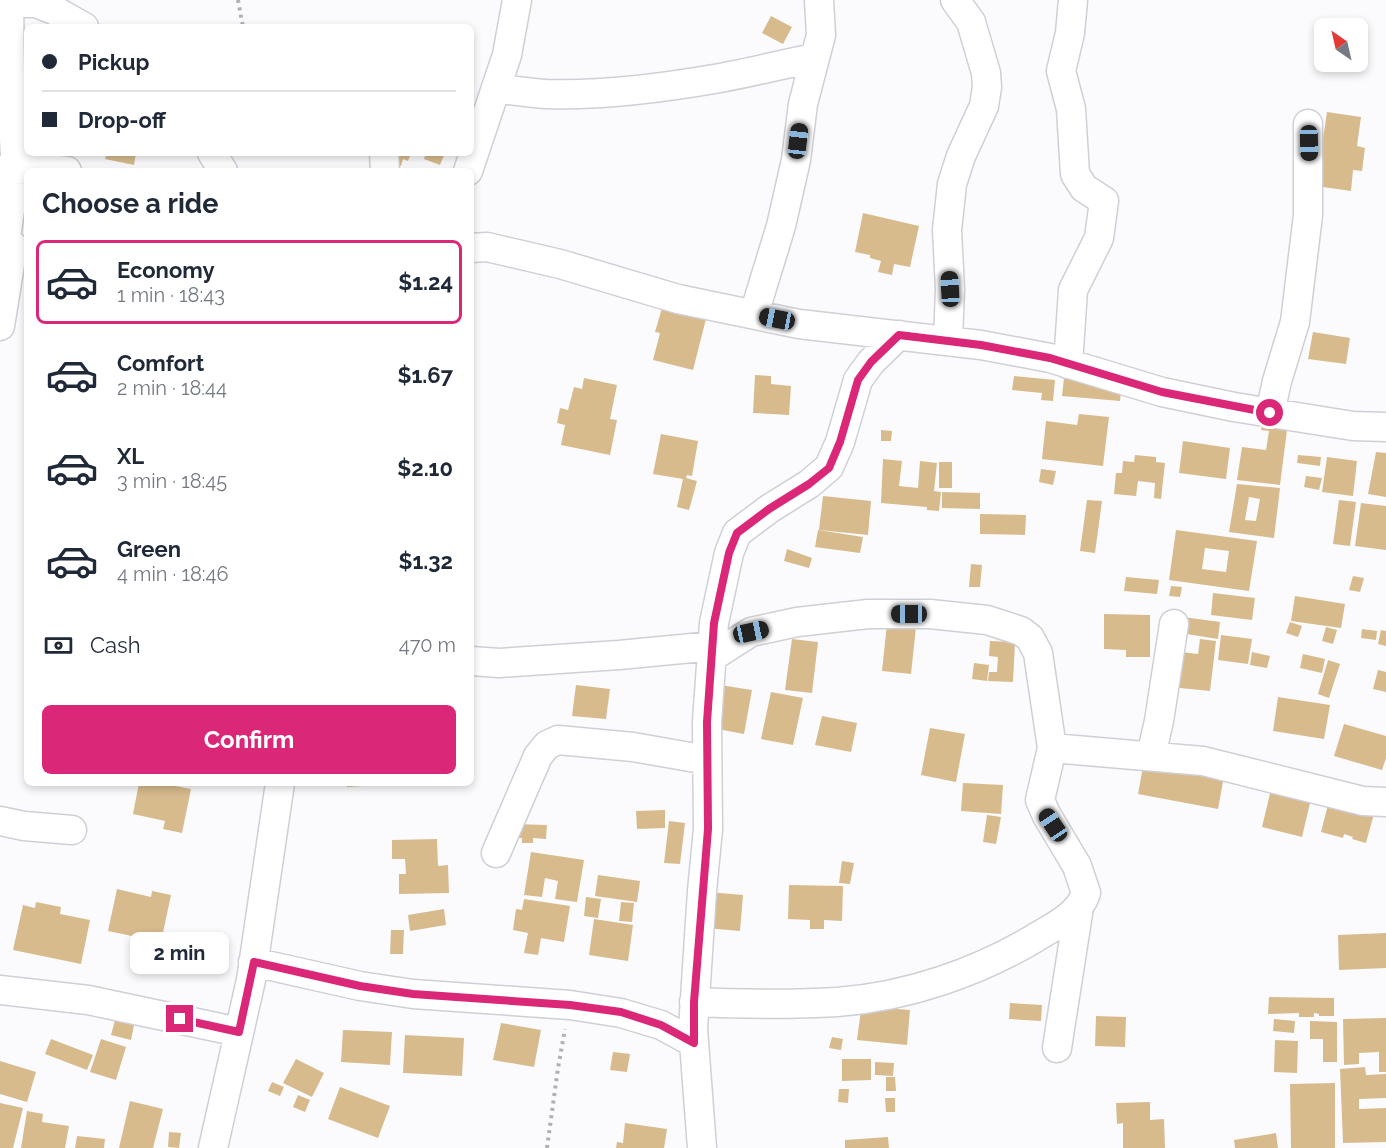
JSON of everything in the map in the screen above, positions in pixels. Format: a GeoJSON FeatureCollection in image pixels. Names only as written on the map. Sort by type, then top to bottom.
{"type":"FeatureCollection","features":[{"type":"Feature","properties":{"kind":"street"},"geometry":{"type":"LineString","coordinates":[[474,153],[507,56],[517,0]]}},
{"type":"Feature","properties":{"kind":"street"},"geometry":{"type":"LineString","coordinates":[[754,314],[781,226],[796,159],[803,104],[821,36],[819,0]]}},
{"type":"Feature","properties":{"kind":"street"},"geometry":{"type":"LineString","coordinates":[[948,340],[950,289],[947,231],[952,184],[961,156],[984,106],[987,87],[982,55],[971,22],[955,0]]}},
{"type":"Feature","properties":{"kind":"street"},"geometry":{"type":"LineString","coordinates":[[1068,364],[1072,290],[1099,238],[1104,201],[1084,188],[1075,174],[1071,109],[1061,71],[1070,33],[1072,0]]}},
{"type":"Feature","properties":{"kind":"street"},"geometry":{"type":"LineString","coordinates":[[0,326],[11,246],[8,170],[9,1],[36,3],[79,24]]}},
{"type":"Feature","properties":{"kind":"street"},"geometry":{"type":"LineString","coordinates":[[496,88],[545,94],[583,94],[649,88],[722,77],[815,58]]}},
{"type":"Feature","properties":{"kind":"street"},"geometry":{"type":"LineString","coordinates":[[1270,413],[1295,322],[1308,215],[1308,124]]}},
{"type":"Feature","properties":{"kind":"street"},"geometry":{"type":"LineString","coordinates":[[8,170],[24,170]]}},
{"type":"Feature","properties":{"kind":"street"},"geometry":{"type":"LineString","coordinates":[[474,248],[488,247],[678,299],[799,324],[981,345],[1068,364],[1162,392],[1353,426],[1386,427]]}},
{"type":"Feature","properties":{"kind":"street"},"geometry":{"type":"LineString","coordinates":[[702,1148],[694,1043],[694,1002],[708,829],[707,722],[714,623],[729,553],[737,533],[829,468],[840,442],[858,380],[871,362],[899,335]]}},
{"type":"Feature","properties":{"kind":"street"},"geometry":{"type":"LineString","coordinates":[[474,661],[499,663],[712,651],[751,632],[797,622],[878,614],[930,614],[987,620],[1021,631],[1030,638],[1038,653],[1052,748],[1040,800],[1084,882],[1086,893],[1079,907],[1057,1048]]}},
{"type":"Feature","properties":{"kind":"street"},"geometry":{"type":"LineString","coordinates":[[1150,756],[1159,721],[1174,624]]}},
{"type":"Feature","properties":{"kind":"street"},"geometry":{"type":"LineString","coordinates":[[496,854],[538,756],[548,745],[558,740],[633,747],[707,760]]}},
{"type":"Feature","properties":{"kind":"street"},"geometry":{"type":"LineString","coordinates":[[1052,748],[1203,761],[1363,801],[1386,802]]}},
{"type":"Feature","properties":{"kind":"street"},"geometry":{"type":"LineString","coordinates":[[213,1148],[254,962],[280,786]]}},
{"type":"Feature","properties":{"kind":"street"},"geometry":{"type":"LineString","coordinates":[[0,821],[24,826],[72,830]]}},
{"type":"Feature","properties":{"kind":"street"},"geometry":{"type":"LineString","coordinates":[[694,1002],[754,1004],[838,1002],[898,993],[966,971],[1017,950],[1054,927],[1079,907]]}},
{"type":"Feature","properties":{"kind":"street"},"geometry":{"type":"LineString","coordinates":[[254,962],[360,986],[413,994],[570,1005],[621,1012],[661,1025],[694,1043]]}},
{"type":"Feature","properties":{"kind":"street"},"geometry":{"type":"LineString","coordinates":[[0,990],[88,1000],[239,1032]]}},
{"type":"Feature","properties":{"kind":"path"},"geometry":{"type":"LineString","coordinates":[[238,0],[242,24]]}},
{"type":"Feature","properties":{"kind":"path"},"geometry":{"type":"LineString","coordinates":[[547,1148],[558,1068],[570,1005]]}},
{"type":"Feature","properties":{"kind":"building"},"geometry":{"type":"Polygon","coordinates":[[[771,16],[792,27],[783,44],[762,33],[771,16]]]}},
{"type":"Feature","properties":{"kind":"building"},"geometry":{"type":"Polygon","coordinates":[[[1327,112],[1361,117],[1357,146],[1365,148],[1362,171],[1353,170],[1351,191],[1316,186],[1327,112]]]}},
{"type":"Feature","properties":{"kind":"building"},"geometry":{"type":"Polygon","coordinates":[[[106,156],[136,156],[134,165],[105,159],[106,156]]]}},
{"type":"Feature","properties":{"kind":"building"},"geometry":{"type":"Polygon","coordinates":[[[395,156],[410,156],[408,161],[403,159],[401,166],[392,162],[395,156]]]}},
{"type":"Feature","properties":{"kind":"building"},"geometry":{"type":"Polygon","coordinates":[[[425,156],[444,156],[440,165],[424,159],[425,156]]]}},
{"type":"Feature","properties":{"kind":"building"},"geometry":{"type":"Polygon","coordinates":[[[863,213],[919,226],[910,267],[894,264],[892,275],[878,272],[881,261],[870,258],[870,255],[855,252],[863,213]]]}},
{"type":"Feature","properties":{"kind":"building"},"geometry":{"type":"Polygon","coordinates":[[[662,308],[706,319],[693,370],[653,360],[660,333],[655,332],[662,308]]]}},
{"type":"Feature","properties":{"kind":"building"},"geometry":{"type":"Polygon","coordinates":[[[1313,332],[1350,338],[1346,364],[1308,359],[1313,332]]]}},
{"type":"Feature","properties":{"kind":"building"},"geometry":{"type":"Polygon","coordinates":[[[755,375],[771,376],[771,384],[791,386],[789,415],[753,413],[755,375]]]}},
{"type":"Feature","properties":{"kind":"building"},"geometry":{"type":"Polygon","coordinates":[[[1014,376],[1055,380],[1053,401],[1041,400],[1042,393],[1012,390],[1014,376]]]}},
{"type":"Feature","properties":{"kind":"building"},"geometry":{"type":"Polygon","coordinates":[[[584,378],[617,385],[610,419],[617,420],[610,455],[561,445],[565,425],[557,423],[560,408],[568,410],[574,387],[582,389],[584,378]]]}},
{"type":"Feature","properties":{"kind":"building"},"geometry":{"type":"Polygon","coordinates":[[[1064,378],[1122,384],[1120,401],[1062,396],[1064,378]]]}},
{"type":"Feature","properties":{"kind":"building"},"geometry":{"type":"Polygon","coordinates":[[[1079,414],[1109,417],[1103,466],[1042,459],[1046,421],[1077,425],[1079,414]]]}},
{"type":"Feature","properties":{"kind":"building"},"geometry":{"type":"Polygon","coordinates":[[[1263,419],[1288,422],[1280,485],[1237,480],[1242,447],[1266,450],[1269,431],[1261,430],[1263,419]]]}},
{"type":"Feature","properties":{"kind":"building"},"geometry":{"type":"Polygon","coordinates":[[[881,430],[892,431],[891,441],[881,441],[881,430]]]}},
{"type":"Feature","properties":{"kind":"building"},"geometry":{"type":"Polygon","coordinates":[[[661,434],[698,441],[692,476],[687,475],[686,478],[697,481],[689,510],[677,507],[683,479],[653,474],[661,434]]]}},
{"type":"Feature","properties":{"kind":"building"},"geometry":{"type":"Polygon","coordinates":[[[1183,441],[1230,448],[1226,479],[1179,473],[1183,441]]]}},
{"type":"Feature","properties":{"kind":"building"},"geometry":{"type":"Polygon","coordinates":[[[1376,452],[1386,453],[1386,497],[1368,494],[1376,452]]]}},
{"type":"Feature","properties":{"kind":"building"},"geometry":{"type":"Polygon","coordinates":[[[1135,455],[1156,457],[1156,462],[1165,463],[1161,499],[1154,498],[1155,483],[1138,481],[1136,496],[1114,494],[1116,473],[1122,473],[1123,461],[1134,462],[1135,455]]]}},
{"type":"Feature","properties":{"kind":"building"},"geometry":{"type":"Polygon","coordinates":[[[1298,455],[1321,457],[1320,466],[1297,463],[1298,455]]]}},
{"type":"Feature","properties":{"kind":"building"},"geometry":{"type":"Polygon","coordinates":[[[1327,457],[1357,461],[1353,496],[1322,492],[1327,457]]]}},
{"type":"Feature","properties":{"kind":"building"},"geometry":{"type":"Polygon","coordinates":[[[883,459],[902,461],[899,486],[918,488],[920,461],[937,463],[934,491],[941,492],[939,511],[927,510],[927,507],[881,503],[883,459]]]}},
{"type":"Feature","properties":{"kind":"building"},"geometry":{"type":"Polygon","coordinates":[[[939,462],[952,462],[952,488],[939,488],[939,462]]]}},
{"type":"Feature","properties":{"kind":"building"},"geometry":{"type":"Polygon","coordinates":[[[1041,469],[1056,471],[1053,485],[1039,482],[1041,469]]]}},
{"type":"Feature","properties":{"kind":"building"},"geometry":{"type":"Polygon","coordinates":[[[1306,476],[1322,478],[1319,490],[1304,487],[1306,476]]]}},
{"type":"Feature","properties":{"kind":"building"},"geometry":{"type":"Polygon","coordinates":[[[1237,484],[1280,488],[1274,538],[1229,532],[1237,484]],[[1249,497],[1245,520],[1256,521],[1260,499],[1249,497]]]}},
{"type":"Feature","properties":{"kind":"building"},"geometry":{"type":"Polygon","coordinates":[[[942,492],[980,493],[980,509],[942,508],[942,492]]]}},
{"type":"Feature","properties":{"kind":"building"},"geometry":{"type":"Polygon","coordinates":[[[823,496],[871,501],[868,535],[819,530],[823,496]]]}},
{"type":"Feature","properties":{"kind":"building"},"geometry":{"type":"Polygon","coordinates":[[[1087,500],[1102,501],[1095,553],[1080,551],[1087,500]]]}},
{"type":"Feature","properties":{"kind":"building"},"geometry":{"type":"Polygon","coordinates":[[[1339,500],[1356,502],[1350,546],[1333,544],[1339,500]]]}},
{"type":"Feature","properties":{"kind":"building"},"geometry":{"type":"Polygon","coordinates":[[[1361,503],[1386,506],[1386,550],[1355,546],[1361,503]]]}},
{"type":"Feature","properties":{"kind":"building"},"geometry":{"type":"Polygon","coordinates":[[[980,514],[1026,515],[1025,535],[980,534],[980,514]]]}},
{"type":"Feature","properties":{"kind":"building"},"geometry":{"type":"Polygon","coordinates":[[[818,530],[863,537],[860,553],[815,547],[818,530]]]}},
{"type":"Feature","properties":{"kind":"building"},"geometry":{"type":"Polygon","coordinates":[[[1176,530],[1257,541],[1249,591],[1169,580],[1176,530]],[[1205,548],[1202,569],[1226,572],[1229,551],[1205,548]]]}},
{"type":"Feature","properties":{"kind":"building"},"geometry":{"type":"Polygon","coordinates":[[[787,549],[812,558],[809,568],[784,561],[787,549]]]}},
{"type":"Feature","properties":{"kind":"building"},"geometry":{"type":"Polygon","coordinates":[[[971,564],[982,565],[980,587],[969,587],[971,564]]]}},
{"type":"Feature","properties":{"kind":"building"},"geometry":{"type":"Polygon","coordinates":[[[1353,576],[1364,578],[1360,592],[1349,590],[1353,576]]]}},
{"type":"Feature","properties":{"kind":"building"},"geometry":{"type":"Polygon","coordinates":[[[1126,577],[1159,580],[1157,594],[1124,591],[1126,577]]]}},
{"type":"Feature","properties":{"kind":"building"},"geometry":{"type":"Polygon","coordinates":[[[1171,586],[1182,587],[1180,597],[1169,596],[1171,586]]]}},
{"type":"Feature","properties":{"kind":"building"},"geometry":{"type":"Polygon","coordinates":[[[1213,593],[1255,598],[1252,620],[1211,615],[1213,593]]]}},
{"type":"Feature","properties":{"kind":"building"},"geometry":{"type":"Polygon","coordinates":[[[1295,596],[1345,604],[1341,628],[1291,621],[1295,596]]]}},
{"type":"Feature","properties":{"kind":"building"},"geometry":{"type":"Polygon","coordinates":[[[1104,614],[1150,615],[1150,657],[1126,657],[1126,650],[1104,649],[1104,614]]]}},
{"type":"Feature","properties":{"kind":"building"},"geometry":{"type":"Polygon","coordinates":[[[1176,616],[1220,622],[1218,639],[1174,632],[1176,616]]]}},
{"type":"Feature","properties":{"kind":"building"},"geometry":{"type":"Polygon","coordinates":[[[1290,622],[1302,626],[1298,637],[1286,633],[1290,622]]]}},
{"type":"Feature","properties":{"kind":"building"},"geometry":{"type":"Polygon","coordinates":[[[887,624],[916,627],[911,674],[882,671],[887,624]]]}},
{"type":"Feature","properties":{"kind":"building"},"geometry":{"type":"Polygon","coordinates":[[[1326,627],[1337,630],[1333,644],[1322,641],[1326,627]]]}},
{"type":"Feature","properties":{"kind":"building"},"geometry":{"type":"Polygon","coordinates":[[[1362,629],[1377,631],[1376,640],[1361,638],[1362,629]]]}},
{"type":"Feature","properties":{"kind":"building"},"geometry":{"type":"Polygon","coordinates":[[[1381,630],[1386,631],[1386,646],[1378,644],[1381,630]]]}},
{"type":"Feature","properties":{"kind":"building"},"geometry":{"type":"Polygon","coordinates":[[[1221,635],[1252,639],[1248,664],[1218,660],[1221,635]]]}},
{"type":"Feature","properties":{"kind":"building"},"geometry":{"type":"Polygon","coordinates":[[[792,639],[818,642],[812,693],[785,690],[792,639]]]}},
{"type":"Feature","properties":{"kind":"building"},"geometry":{"type":"Polygon","coordinates":[[[1200,639],[1216,641],[1210,691],[1170,687],[1173,651],[1198,654],[1200,639]]]}},
{"type":"Feature","properties":{"kind":"building"},"geometry":{"type":"Polygon","coordinates":[[[990,641],[1015,642],[1013,682],[988,681],[989,672],[997,672],[998,657],[989,656],[990,641]]]}},
{"type":"Feature","properties":{"kind":"building"},"geometry":{"type":"Polygon","coordinates":[[[1252,652],[1270,656],[1267,668],[1250,665],[1252,652]]]}},
{"type":"Feature","properties":{"kind":"building"},"geometry":{"type":"Polygon","coordinates":[[[1303,654],[1325,659],[1322,673],[1300,668],[1303,654]]]}},
{"type":"Feature","properties":{"kind":"building"},"geometry":{"type":"Polygon","coordinates":[[[1328,660],[1340,664],[1329,698],[1318,694],[1328,660]]]}},
{"type":"Feature","properties":{"kind":"building"},"geometry":{"type":"Polygon","coordinates":[[[974,663],[989,665],[987,681],[972,679],[974,663]]]}},
{"type":"Feature","properties":{"kind":"building"},"geometry":{"type":"Polygon","coordinates":[[[1378,670],[1386,672],[1386,692],[1373,689],[1378,670]]]}},
{"type":"Feature","properties":{"kind":"building"},"geometry":{"type":"Polygon","coordinates":[[[576,685],[610,689],[606,719],[572,716],[576,685]]]}},
{"type":"Feature","properties":{"kind":"building"},"geometry":{"type":"Polygon","coordinates":[[[720,685],[752,690],[744,734],[712,728],[720,685]]]}},
{"type":"Feature","properties":{"kind":"building"},"geometry":{"type":"Polygon","coordinates":[[[771,692],[803,698],[793,745],[761,739],[771,692]]]}},
{"type":"Feature","properties":{"kind":"building"},"geometry":{"type":"Polygon","coordinates":[[[1278,697],[1330,705],[1324,739],[1273,731],[1278,697]]]}},
{"type":"Feature","properties":{"kind":"building"},"geometry":{"type":"Polygon","coordinates":[[[822,716],[857,723],[851,752],[815,745],[822,716]]]}},
{"type":"Feature","properties":{"kind":"building"},"geometry":{"type":"Polygon","coordinates":[[[1344,724],[1386,736],[1386,758],[1382,770],[1334,756],[1344,724]]]}},
{"type":"Feature","properties":{"kind":"building"},"geometry":{"type":"Polygon","coordinates":[[[930,728],[965,734],[956,782],[921,775],[930,728]]]}},
{"type":"Feature","properties":{"kind":"building"},"geometry":{"type":"Polygon","coordinates":[[[1145,756],[1225,771],[1218,809],[1138,794],[1145,756]]]}},
{"type":"Feature","properties":{"kind":"building"},"geometry":{"type":"Polygon","coordinates":[[[1273,781],[1313,790],[1302,837],[1262,827],[1273,781]]]}},
{"type":"Feature","properties":{"kind":"building"},"geometry":{"type":"Polygon","coordinates":[[[963,783],[1003,785],[1001,814],[961,811],[963,783]]]}},
{"type":"Feature","properties":{"kind":"building"},"geometry":{"type":"Polygon","coordinates":[[[138,786],[176,786],[191,789],[182,833],[163,829],[165,821],[133,814],[138,786]]]}},
{"type":"Feature","properties":{"kind":"building"},"geometry":{"type":"Polygon","coordinates":[[[1330,797],[1375,810],[1366,843],[1344,834],[1343,838],[1321,832],[1330,797]]]}},
{"type":"Feature","properties":{"kind":"building"},"geometry":{"type":"Polygon","coordinates":[[[665,810],[665,828],[637,829],[636,811],[665,810]]]}},
{"type":"Feature","properties":{"kind":"building"},"geometry":{"type":"Polygon","coordinates":[[[987,815],[1001,817],[996,844],[983,842],[987,815]]]}},
{"type":"Feature","properties":{"kind":"building"},"geometry":{"type":"Polygon","coordinates":[[[669,821],[685,823],[680,864],[664,863],[669,821]]]}},
{"type":"Feature","properties":{"kind":"building"},"geometry":{"type":"Polygon","coordinates":[[[514,824],[547,825],[546,839],[533,838],[533,843],[522,843],[522,838],[513,838],[514,824]]]}},
{"type":"Feature","properties":{"kind":"building"},"geometry":{"type":"Polygon","coordinates":[[[437,839],[438,866],[448,865],[449,893],[399,894],[399,874],[406,874],[405,859],[392,859],[392,840],[437,839]]]}},
{"type":"Feature","properties":{"kind":"building"},"geometry":{"type":"Polygon","coordinates":[[[531,852],[584,860],[577,902],[555,899],[558,881],[545,878],[542,897],[524,895],[531,852]]]}},
{"type":"Feature","properties":{"kind":"building"},"geometry":{"type":"Polygon","coordinates":[[[842,861],[854,863],[850,884],[839,883],[842,861]]]}},
{"type":"Feature","properties":{"kind":"building"},"geometry":{"type":"Polygon","coordinates":[[[598,875],[640,881],[637,902],[595,896],[598,875]]]}},
{"type":"Feature","properties":{"kind":"building"},"geometry":{"type":"Polygon","coordinates":[[[789,885],[843,886],[842,921],[824,920],[824,929],[810,929],[810,920],[788,919],[789,885]]]}},
{"type":"Feature","properties":{"kind":"building"},"geometry":{"type":"Polygon","coordinates":[[[117,889],[151,897],[152,891],[171,895],[161,942],[108,931],[117,889]]]}},
{"type":"Feature","properties":{"kind":"building"},"geometry":{"type":"Polygon","coordinates":[[[708,892],[743,895],[740,931],[705,928],[708,892]]]}},
{"type":"Feature","properties":{"kind":"building"},"geometry":{"type":"Polygon","coordinates":[[[586,897],[601,899],[598,918],[584,916],[586,897]]]}},
{"type":"Feature","properties":{"kind":"building"},"geometry":{"type":"Polygon","coordinates":[[[524,899],[570,906],[564,942],[541,938],[538,955],[524,953],[528,933],[513,930],[516,909],[522,910],[524,899]]]}},
{"type":"Feature","properties":{"kind":"building"},"geometry":{"type":"Polygon","coordinates":[[[36,902],[61,907],[60,914],[90,920],[81,964],[13,950],[23,905],[35,908],[36,902]]]}},
{"type":"Feature","properties":{"kind":"building"},"geometry":{"type":"Polygon","coordinates":[[[621,902],[634,903],[632,922],[619,921],[621,902]]]}},
{"type":"Feature","properties":{"kind":"building"},"geometry":{"type":"Polygon","coordinates":[[[444,909],[446,925],[410,931],[408,915],[444,909]]]}},
{"type":"Feature","properties":{"kind":"building"},"geometry":{"type":"Polygon","coordinates":[[[594,919],[633,925],[628,961],[589,955],[594,919]]]}},
{"type":"Feature","properties":{"kind":"building"},"geometry":{"type":"Polygon","coordinates":[[[391,930],[404,930],[403,954],[390,954],[391,930]]]}},
{"type":"Feature","properties":{"kind":"building"},"geometry":{"type":"Polygon","coordinates":[[[1386,933],[1386,968],[1339,970],[1338,935],[1386,933]]]}},
{"type":"Feature","properties":{"kind":"building"},"geometry":{"type":"Polygon","coordinates":[[[1269,997],[1334,998],[1334,1016],[1319,1016],[1314,1013],[1314,1017],[1299,1017],[1299,1013],[1268,1014],[1269,997]]]}},
{"type":"Feature","properties":{"kind":"building"},"geometry":{"type":"Polygon","coordinates":[[[1010,1003],[1042,1005],[1041,1021],[1009,1019],[1010,1003]]]}},
{"type":"Feature","properties":{"kind":"building"},"geometry":{"type":"Polygon","coordinates":[[[872,1007],[910,1010],[907,1045],[857,1040],[861,1010],[872,1007]]]}},
{"type":"Feature","properties":{"kind":"building"},"geometry":{"type":"Polygon","coordinates":[[[1096,1016],[1126,1017],[1125,1047],[1095,1046],[1096,1016]]]}},
{"type":"Feature","properties":{"kind":"building"},"geometry":{"type":"Polygon","coordinates":[[[1386,1018],[1386,1072],[1379,1072],[1379,1052],[1359,1053],[1359,1064],[1344,1065],[1343,1019],[1386,1018]]]}},
{"type":"Feature","properties":{"kind":"building"},"geometry":{"type":"Polygon","coordinates":[[[1274,1019],[1295,1021],[1294,1033],[1273,1031],[1274,1019]]]}},
{"type":"Feature","properties":{"kind":"building"},"geometry":{"type":"Polygon","coordinates":[[[115,1020],[134,1025],[131,1040],[111,1035],[115,1020]]]}},
{"type":"Feature","properties":{"kind":"building"},"geometry":{"type":"Polygon","coordinates":[[[1310,1021],[1337,1022],[1337,1062],[1323,1062],[1323,1039],[1310,1039],[1310,1021]]]}},
{"type":"Feature","properties":{"kind":"building"},"geometry":{"type":"Polygon","coordinates":[[[501,1023],[541,1030],[534,1067],[493,1060],[501,1023]]]}},
{"type":"Feature","properties":{"kind":"building"},"geometry":{"type":"Polygon","coordinates":[[[343,1030],[392,1032],[390,1065],[341,1062],[343,1030]]]}},
{"type":"Feature","properties":{"kind":"building"},"geometry":{"type":"Polygon","coordinates":[[[405,1035],[464,1038],[462,1076],[403,1073],[405,1035]]]}},
{"type":"Feature","properties":{"kind":"building"},"geometry":{"type":"Polygon","coordinates":[[[832,1037],[843,1039],[841,1050],[829,1048],[832,1037]]]}},
{"type":"Feature","properties":{"kind":"building"},"geometry":{"type":"Polygon","coordinates":[[[51,1039],[93,1055],[87,1070],[45,1054],[51,1039]]]}},
{"type":"Feature","properties":{"kind":"building"},"geometry":{"type":"Polygon","coordinates":[[[101,1039],[126,1047],[116,1080],[90,1072],[101,1039]]]}},
{"type":"Feature","properties":{"kind":"building"},"geometry":{"type":"Polygon","coordinates":[[[1275,1040],[1298,1041],[1297,1073],[1274,1072],[1275,1040]]]}},
{"type":"Feature","properties":{"kind":"building"},"geometry":{"type":"Polygon","coordinates":[[[613,1052],[630,1054],[627,1072],[610,1070],[613,1052]]]}},
{"type":"Feature","properties":{"kind":"building"},"geometry":{"type":"Polygon","coordinates":[[[296,1059],[324,1073],[312,1097],[283,1083],[296,1059]]]}},
{"type":"Feature","properties":{"kind":"building"},"geometry":{"type":"Polygon","coordinates":[[[842,1059],[871,1059],[871,1080],[842,1081],[842,1059]]]}},
{"type":"Feature","properties":{"kind":"building"},"geometry":{"type":"Polygon","coordinates":[[[0,1061],[36,1072],[27,1102],[0,1094],[0,1061]]]}},
{"type":"Feature","properties":{"kind":"building"},"geometry":{"type":"Polygon","coordinates":[[[875,1062],[894,1063],[893,1076],[875,1075],[875,1062]]]}},
{"type":"Feature","properties":{"kind":"building"},"geometry":{"type":"Polygon","coordinates":[[[1365,1067],[1366,1075],[1386,1074],[1386,1098],[1359,1099],[1359,1109],[1386,1108],[1386,1142],[1343,1143],[1340,1069],[1365,1067]]]}},
{"type":"Feature","properties":{"kind":"building"},"geometry":{"type":"Polygon","coordinates":[[[886,1077],[895,1077],[896,1091],[886,1091],[886,1077]]]}},
{"type":"Feature","properties":{"kind":"building"},"geometry":{"type":"Polygon","coordinates":[[[272,1082],[284,1087],[280,1096],[268,1091],[272,1082]]]}},
{"type":"Feature","properties":{"kind":"building"},"geometry":{"type":"Polygon","coordinates":[[[1335,1083],[1335,1148],[1291,1148],[1290,1084],[1335,1083]]]}},
{"type":"Feature","properties":{"kind":"building"},"geometry":{"type":"Polygon","coordinates":[[[340,1087],[390,1106],[378,1138],[328,1119],[340,1087]]]}},
{"type":"Feature","properties":{"kind":"building"},"geometry":{"type":"Polygon","coordinates":[[[839,1089],[849,1089],[848,1103],[838,1102],[839,1089]]]}},
{"type":"Feature","properties":{"kind":"building"},"geometry":{"type":"Polygon","coordinates":[[[298,1095],[310,1100],[305,1112],[293,1107],[298,1095]]]}},
{"type":"Feature","properties":{"kind":"building"},"geometry":{"type":"Polygon","coordinates":[[[885,1098],[895,1098],[895,1112],[886,1112],[885,1098]]]}},
{"type":"Feature","properties":{"kind":"building"},"geometry":{"type":"Polygon","coordinates":[[[130,1101],[163,1109],[153,1148],[119,1148],[130,1101]]]}},
{"type":"Feature","properties":{"kind":"building"},"geometry":{"type":"Polygon","coordinates":[[[1150,1102],[1150,1120],[1164,1119],[1165,1148],[1123,1148],[1123,1123],[1117,1124],[1116,1103],[1150,1102]]]}},
{"type":"Feature","properties":{"kind":"building"},"geometry":{"type":"Polygon","coordinates":[[[0,1103],[23,1108],[13,1148],[0,1148],[0,1103]]]}},
{"type":"Feature","properties":{"kind":"building"},"geometry":{"type":"Polygon","coordinates":[[[27,1111],[43,1114],[42,1122],[69,1126],[65,1148],[21,1148],[27,1111]]]}},
{"type":"Feature","properties":{"kind":"building"},"geometry":{"type":"Polygon","coordinates":[[[625,1123],[667,1129],[664,1148],[616,1148],[617,1142],[623,1143],[625,1123]]]}},
{"type":"Feature","properties":{"kind":"building"},"geometry":{"type":"Polygon","coordinates":[[[169,1132],[181,1133],[179,1148],[168,1147],[169,1132]]]}},
{"type":"Feature","properties":{"kind":"building"},"geometry":{"type":"Polygon","coordinates":[[[1276,1133],[1278,1148],[1235,1148],[1234,1140],[1276,1133]]]}},
{"type":"Feature","properties":{"kind":"building"},"geometry":{"type":"Polygon","coordinates":[[[77,1136],[105,1139],[104,1148],[75,1148],[77,1136]]]}},
{"type":"Feature","properties":{"kind":"building"},"geometry":{"type":"Polygon","coordinates":[[[888,1137],[889,1148],[845,1148],[845,1140],[888,1137]]]}},
{"type":"Feature","properties":{"kind":"route"},"geometry":{"type":"LineString","coordinates":[[180,1019],[239,1032],[254,962],[360,986],[413,994],[570,1005],[621,1012],[661,1025],[694,1043],[694,1002],[708,829],[707,722],[714,623],[729,553],[737,533],[829,468],[840,442],[858,380],[871,362],[899,335],[981,345],[1050,358],[1162,392],[1270,413]]}}]}
